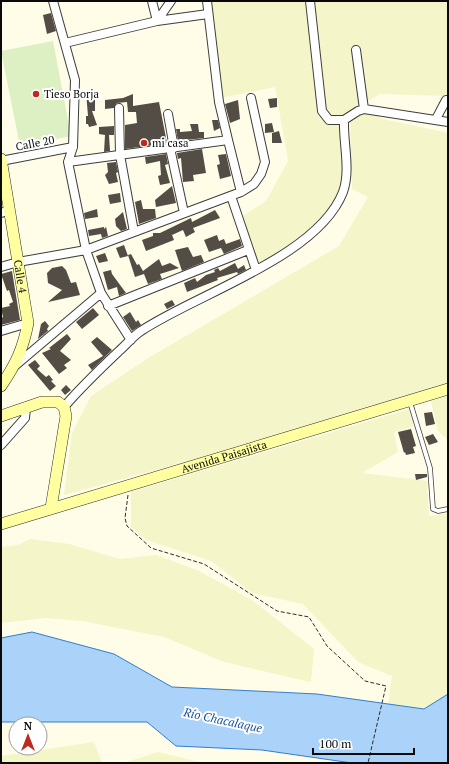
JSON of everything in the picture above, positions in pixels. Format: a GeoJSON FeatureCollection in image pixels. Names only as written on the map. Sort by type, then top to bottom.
{"type":"FeatureCollection","features":[{"type":"Feature","properties":{"kind":"main road","name":"Calle 4"},"geometry":{"type":"LineString","coordinates":[[1,160],[5,212],[18,262],[28,323],[24,346],[15,365],[1,386]]}},
{"type":"Feature","properties":{"kind":"main road","name":"Avenida Paisajista"},"geometry":{"type":"LineString","coordinates":[[1,524],[448,389]]}},
{"type":"Feature","properties":{"kind":"main road"},"geometry":{"type":"LineString","coordinates":[[1,416],[42,402],[58,402],[64,407],[66,416],[52,508]]}},
{"type":"Feature","properties":{"kind":"street"},"geometry":{"type":"LineString","coordinates":[[53,1],[75,80],[73,147],[68,162],[86,250],[101,293],[131,340]]}},
{"type":"Feature","properties":{"kind":"street"},"geometry":{"type":"LineString","coordinates":[[152,1],[157,21]]}},
{"type":"Feature","properties":{"kind":"street"},"geometry":{"type":"LineString","coordinates":[[157,21],[171,1]]}},
{"type":"Feature","properties":{"kind":"street"},"geometry":{"type":"LineString","coordinates":[[207,1],[220,102],[241,192]]}},
{"type":"Feature","properties":{"kind":"street"},"geometry":{"type":"LineString","coordinates":[[310,1],[322,111],[329,120],[344,120],[364,109],[448,122]]}},
{"type":"Feature","properties":{"kind":"street"},"geometry":{"type":"LineString","coordinates":[[65,43],[157,21],[208,14]]}},
{"type":"Feature","properties":{"kind":"street"},"geometry":{"type":"LineString","coordinates":[[356,50],[364,109]]}},
{"type":"Feature","properties":{"kind":"street"},"geometry":{"type":"LineString","coordinates":[[1,267],[18,262],[86,250],[241,192],[254,184],[261,174],[265,162],[251,98]]}},
{"type":"Feature","properties":{"kind":"street"},"geometry":{"type":"LineString","coordinates":[[436,119],[446,100],[448,100]]}},
{"type":"Feature","properties":{"kind":"street"},"geometry":{"type":"LineString","coordinates":[[119,108],[120,155],[134,232]]}},
{"type":"Feature","properties":{"kind":"street"},"geometry":{"type":"LineString","coordinates":[[168,114],[172,148],[184,213]]}},
{"type":"Feature","properties":{"kind":"street"},"geometry":{"type":"LineString","coordinates":[[64,407],[80,388],[140,331],[256,270],[305,239],[333,211],[346,182],[344,120]]}},
{"type":"Feature","properties":{"kind":"street"},"geometry":{"type":"LineString","coordinates":[[68,162],[228,140]]}},
{"type":"Feature","properties":{"kind":"street","name":"Calle 20"},"geometry":{"type":"LineString","coordinates":[[1,160],[73,147]]}},
{"type":"Feature","properties":{"kind":"street"},"geometry":{"type":"LineString","coordinates":[[230,196],[256,270]]}},
{"type":"Feature","properties":{"kind":"street"},"geometry":{"type":"LineString","coordinates":[[108,306],[248,250]]}},
{"type":"Feature","properties":{"kind":"street"},"geometry":{"type":"LineString","coordinates":[[15,365],[101,293]]}},
{"type":"Feature","properties":{"kind":"street"},"geometry":{"type":"LineString","coordinates":[[1,331],[28,323]]}},
{"type":"Feature","properties":{"kind":"street"},"geometry":{"type":"LineString","coordinates":[[1,445],[26,418],[26,408]]}},
{"type":"Feature","properties":{"kind":"lane"},"geometry":{"type":"LineString","coordinates":[[410,401],[430,468],[433,509],[438,511],[448,509]]}},
{"type":"Feature","properties":{"kind":"path"},"geometry":{"type":"LineString","coordinates":[[129,486],[125,518],[127,526],[151,548],[204,564],[278,611],[309,617],[327,646],[365,681],[386,686],[381,702],[368,763]]}},
{"type":"Feature","properties":{"kind":"green space"},"geometry":{"type":"Polygon","coordinates":[[[206,1],[448,1],[448,96],[380,94],[343,116],[343,183],[334,205],[313,228],[258,265],[243,216],[266,201],[288,161],[275,87],[221,98],[206,1]]]}},
{"type":"Feature","properties":{"kind":"green space","name":"Tieso Borja"},"geometry":{"type":"Polygon","coordinates":[[[53,41],[71,136],[20,146],[1,51],[53,41]]]}},
{"type":"Feature","properties":{"kind":"green space"},"geometry":{"type":"Polygon","coordinates":[[[362,109],[383,119],[448,133],[448,383],[215,454],[64,495],[72,433],[91,396],[150,357],[339,246],[368,197],[352,189],[350,117],[362,109]]]}},
{"type":"Feature","properties":{"kind":"green space"},"geometry":{"type":"Polygon","coordinates":[[[448,396],[448,440],[438,431],[431,401],[448,396]]]}},
{"type":"Feature","properties":{"kind":"green space"},"geometry":{"type":"Polygon","coordinates":[[[409,409],[414,422],[411,427],[394,432],[398,452],[362,473],[427,481],[429,516],[448,513],[448,717],[412,725],[388,704],[392,676],[358,662],[303,604],[252,593],[211,561],[146,540],[131,527],[131,492],[409,409]]]}},
{"type":"Feature","properties":{"kind":"green space"},"geometry":{"type":"Polygon","coordinates":[[[30,539],[69,544],[120,559],[156,555],[197,570],[252,600],[314,649],[311,682],[224,662],[164,637],[82,621],[46,618],[1,623],[1,547],[18,545],[30,539]]]}},
{"type":"Feature","properties":{"kind":"green space"},"geometry":{"type":"Polygon","coordinates":[[[94,742],[102,763],[1,763],[1,756],[8,755],[48,756],[48,749],[94,742]]]}},
{"type":"Feature","properties":{"kind":"green space"},"geometry":{"type":"Polygon","coordinates":[[[158,752],[204,763],[123,763],[158,752]]]}},
{"type":"Feature","properties":{"kind":"water","name":"Río Chacalaque"},"geometry":{"type":"Polygon","coordinates":[[[32,632],[114,654],[172,687],[317,694],[424,709],[448,694],[448,763],[352,763],[262,750],[176,746],[147,722],[48,722],[48,716],[8,716],[8,722],[1,722],[1,638],[32,632]]]}},
{"type":"Feature","properties":{"kind":"building"},"geometry":{"type":"Polygon","coordinates":[[[51,13],[56,31],[47,34],[43,15],[51,13]]]}},
{"type":"Feature","properties":{"kind":"building"},"geometry":{"type":"Polygon","coordinates":[[[86,92],[95,92],[95,111],[92,111],[97,125],[89,127],[88,124],[86,124],[86,116],[88,116],[86,92]]]}},
{"type":"Feature","properties":{"kind":"building"},"geometry":{"type":"Polygon","coordinates":[[[133,94],[133,106],[159,102],[167,143],[125,149],[125,125],[137,123],[136,112],[128,112],[127,102],[117,103],[114,108],[105,109],[105,100],[123,98],[133,94]]]}},
{"type":"Feature","properties":{"kind":"building"},"geometry":{"type":"Polygon","coordinates":[[[277,98],[277,107],[270,108],[268,99],[277,98]]]}},
{"type":"Feature","properties":{"kind":"building"},"geometry":{"type":"Polygon","coordinates":[[[238,100],[240,119],[230,123],[225,104],[238,100]]]}},
{"type":"Feature","properties":{"kind":"building"},"geometry":{"type":"Polygon","coordinates":[[[212,120],[218,120],[220,128],[214,131],[212,120]]]}},
{"type":"Feature","properties":{"kind":"building"},"geometry":{"type":"Polygon","coordinates":[[[272,123],[274,132],[265,133],[265,124],[272,123]]]}},
{"type":"Feature","properties":{"kind":"building"},"geometry":{"type":"Polygon","coordinates":[[[190,124],[198,124],[199,132],[204,132],[204,138],[178,141],[176,129],[180,129],[180,132],[192,131],[190,124]]]}},
{"type":"Feature","properties":{"kind":"building"},"geometry":{"type":"Polygon","coordinates":[[[114,126],[114,135],[109,135],[110,151],[104,152],[105,135],[99,134],[99,127],[114,126]]]}},
{"type":"Feature","properties":{"kind":"building"},"geometry":{"type":"Polygon","coordinates":[[[279,131],[282,143],[272,143],[272,133],[279,131]]]}},
{"type":"Feature","properties":{"kind":"building"},"geometry":{"type":"Polygon","coordinates":[[[202,149],[206,173],[193,175],[194,181],[183,182],[181,158],[178,159],[177,153],[202,149]]]}},
{"type":"Feature","properties":{"kind":"building"},"geometry":{"type":"Polygon","coordinates":[[[166,154],[168,164],[165,165],[170,183],[160,185],[158,176],[161,175],[160,161],[146,164],[145,157],[166,154]]]}},
{"type":"Feature","properties":{"kind":"building"},"geometry":{"type":"Polygon","coordinates":[[[226,154],[231,176],[220,179],[217,165],[220,164],[218,155],[226,154]]]}},
{"type":"Feature","properties":{"kind":"building"},"geometry":{"type":"Polygon","coordinates":[[[116,162],[118,182],[109,184],[105,175],[108,172],[107,163],[116,162]]]}},
{"type":"Feature","properties":{"kind":"building"},"geometry":{"type":"Polygon","coordinates":[[[172,186],[176,203],[156,207],[155,200],[172,186]]]}},
{"type":"Feature","properties":{"kind":"building"},"geometry":{"type":"Polygon","coordinates":[[[120,193],[121,202],[110,204],[108,195],[120,193]]]}},
{"type":"Feature","properties":{"kind":"building"},"geometry":{"type":"Polygon","coordinates":[[[141,200],[143,209],[155,209],[156,218],[139,224],[135,202],[141,200]]]}},
{"type":"Feature","properties":{"kind":"building"},"geometry":{"type":"Polygon","coordinates":[[[97,209],[98,217],[85,219],[84,213],[97,209]]]}},
{"type":"Feature","properties":{"kind":"building"},"geometry":{"type":"Polygon","coordinates":[[[215,210],[220,218],[193,228],[195,232],[186,237],[183,230],[172,235],[174,240],[146,251],[142,240],[153,236],[153,233],[160,233],[191,218],[192,222],[215,210]]]}},
{"type":"Feature","properties":{"kind":"building"},"geometry":{"type":"Polygon","coordinates":[[[123,212],[127,229],[121,231],[116,226],[115,219],[123,212]]]}},
{"type":"Feature","properties":{"kind":"building"},"geometry":{"type":"Polygon","coordinates":[[[104,227],[104,229],[106,227],[108,236],[102,238],[101,234],[89,236],[88,230],[104,227]]]}},
{"type":"Feature","properties":{"kind":"building"},"geometry":{"type":"Polygon","coordinates":[[[217,235],[219,241],[224,239],[226,244],[240,239],[242,246],[224,254],[221,248],[209,252],[204,240],[217,235]]]}},
{"type":"Feature","properties":{"kind":"building"},"geometry":{"type":"Polygon","coordinates":[[[124,245],[128,256],[120,258],[116,248],[124,245]]]}},
{"type":"Feature","properties":{"kind":"building"},"geometry":{"type":"Polygon","coordinates":[[[188,247],[193,257],[201,255],[204,262],[182,271],[175,250],[188,247]]]}},
{"type":"Feature","properties":{"kind":"building"},"geometry":{"type":"Polygon","coordinates":[[[105,253],[108,261],[99,263],[96,256],[105,253]]]}},
{"type":"Feature","properties":{"kind":"building"},"geometry":{"type":"Polygon","coordinates":[[[131,254],[137,265],[139,264],[143,271],[159,259],[162,266],[170,263],[179,268],[160,274],[162,279],[148,284],[144,274],[135,277],[128,255],[131,254]]]}},
{"type":"Feature","properties":{"kind":"building"},"geometry":{"type":"Polygon","coordinates":[[[235,263],[238,269],[244,265],[246,270],[238,274],[237,272],[217,278],[218,280],[187,292],[184,283],[195,278],[197,282],[206,275],[215,272],[214,270],[218,268],[220,271],[235,263]]]}},
{"type":"Feature","properties":{"kind":"building"},"geometry":{"type":"Polygon","coordinates":[[[62,266],[66,270],[71,283],[76,282],[80,295],[48,302],[62,290],[48,283],[47,273],[52,268],[62,266]]]}},
{"type":"Feature","properties":{"kind":"building"},"geometry":{"type":"Polygon","coordinates":[[[111,270],[112,274],[126,293],[119,296],[117,287],[108,290],[103,272],[111,270]]]}},
{"type":"Feature","properties":{"kind":"building"},"geometry":{"type":"Polygon","coordinates":[[[12,271],[20,320],[1,325],[1,318],[3,317],[1,308],[10,306],[9,304],[13,302],[1,274],[12,271]]]}},
{"type":"Feature","properties":{"kind":"building"},"geometry":{"type":"Polygon","coordinates":[[[172,300],[175,305],[167,309],[164,304],[172,300]]]}},
{"type":"Feature","properties":{"kind":"building"},"geometry":{"type":"Polygon","coordinates":[[[93,308],[99,315],[82,329],[76,322],[93,308]]]}},
{"type":"Feature","properties":{"kind":"building"},"geometry":{"type":"Polygon","coordinates":[[[130,312],[136,322],[138,320],[141,325],[132,331],[123,317],[130,312]]]}},
{"type":"Feature","properties":{"kind":"building"},"geometry":{"type":"Polygon","coordinates":[[[45,321],[49,326],[47,329],[48,331],[38,339],[41,324],[45,321]]]}},
{"type":"Feature","properties":{"kind":"building"},"geometry":{"type":"Polygon","coordinates":[[[67,334],[71,339],[60,351],[71,360],[64,365],[67,368],[59,374],[42,353],[51,349],[49,348],[67,334]]]}},
{"type":"Feature","properties":{"kind":"building"},"geometry":{"type":"Polygon","coordinates":[[[97,337],[112,350],[92,370],[88,365],[103,356],[91,342],[97,337]]]}},
{"type":"Feature","properties":{"kind":"building"},"geometry":{"type":"Polygon","coordinates":[[[35,360],[40,366],[37,369],[46,377],[49,375],[53,380],[51,381],[56,386],[50,391],[28,365],[35,360]]]}},
{"type":"Feature","properties":{"kind":"building"},"geometry":{"type":"Polygon","coordinates":[[[66,385],[71,390],[65,395],[61,390],[66,385]]]}},
{"type":"Feature","properties":{"kind":"building"},"geometry":{"type":"Polygon","coordinates":[[[432,412],[435,424],[426,426],[424,413],[432,412]]]}},
{"type":"Feature","properties":{"kind":"building"},"geometry":{"type":"Polygon","coordinates":[[[411,429],[416,446],[413,447],[415,453],[406,455],[405,452],[404,453],[398,432],[411,429]]]}},
{"type":"Feature","properties":{"kind":"building"},"geometry":{"type":"Polygon","coordinates":[[[433,434],[438,442],[429,445],[425,437],[433,434]]]}},
{"type":"Feature","properties":{"kind":"building"},"geometry":{"type":"Polygon","coordinates":[[[415,474],[427,474],[427,477],[416,480],[415,474]]]}},
{"type":"Feature","properties":{"kind":"place","name":"Tieso Borja"},"geometry":{"type":"Point","coordinates":[36,94]}},
{"type":"Feature","properties":{"kind":"place","name":"mi casa"},"geometry":{"type":"Point","coordinates":[144,143]}}]}
